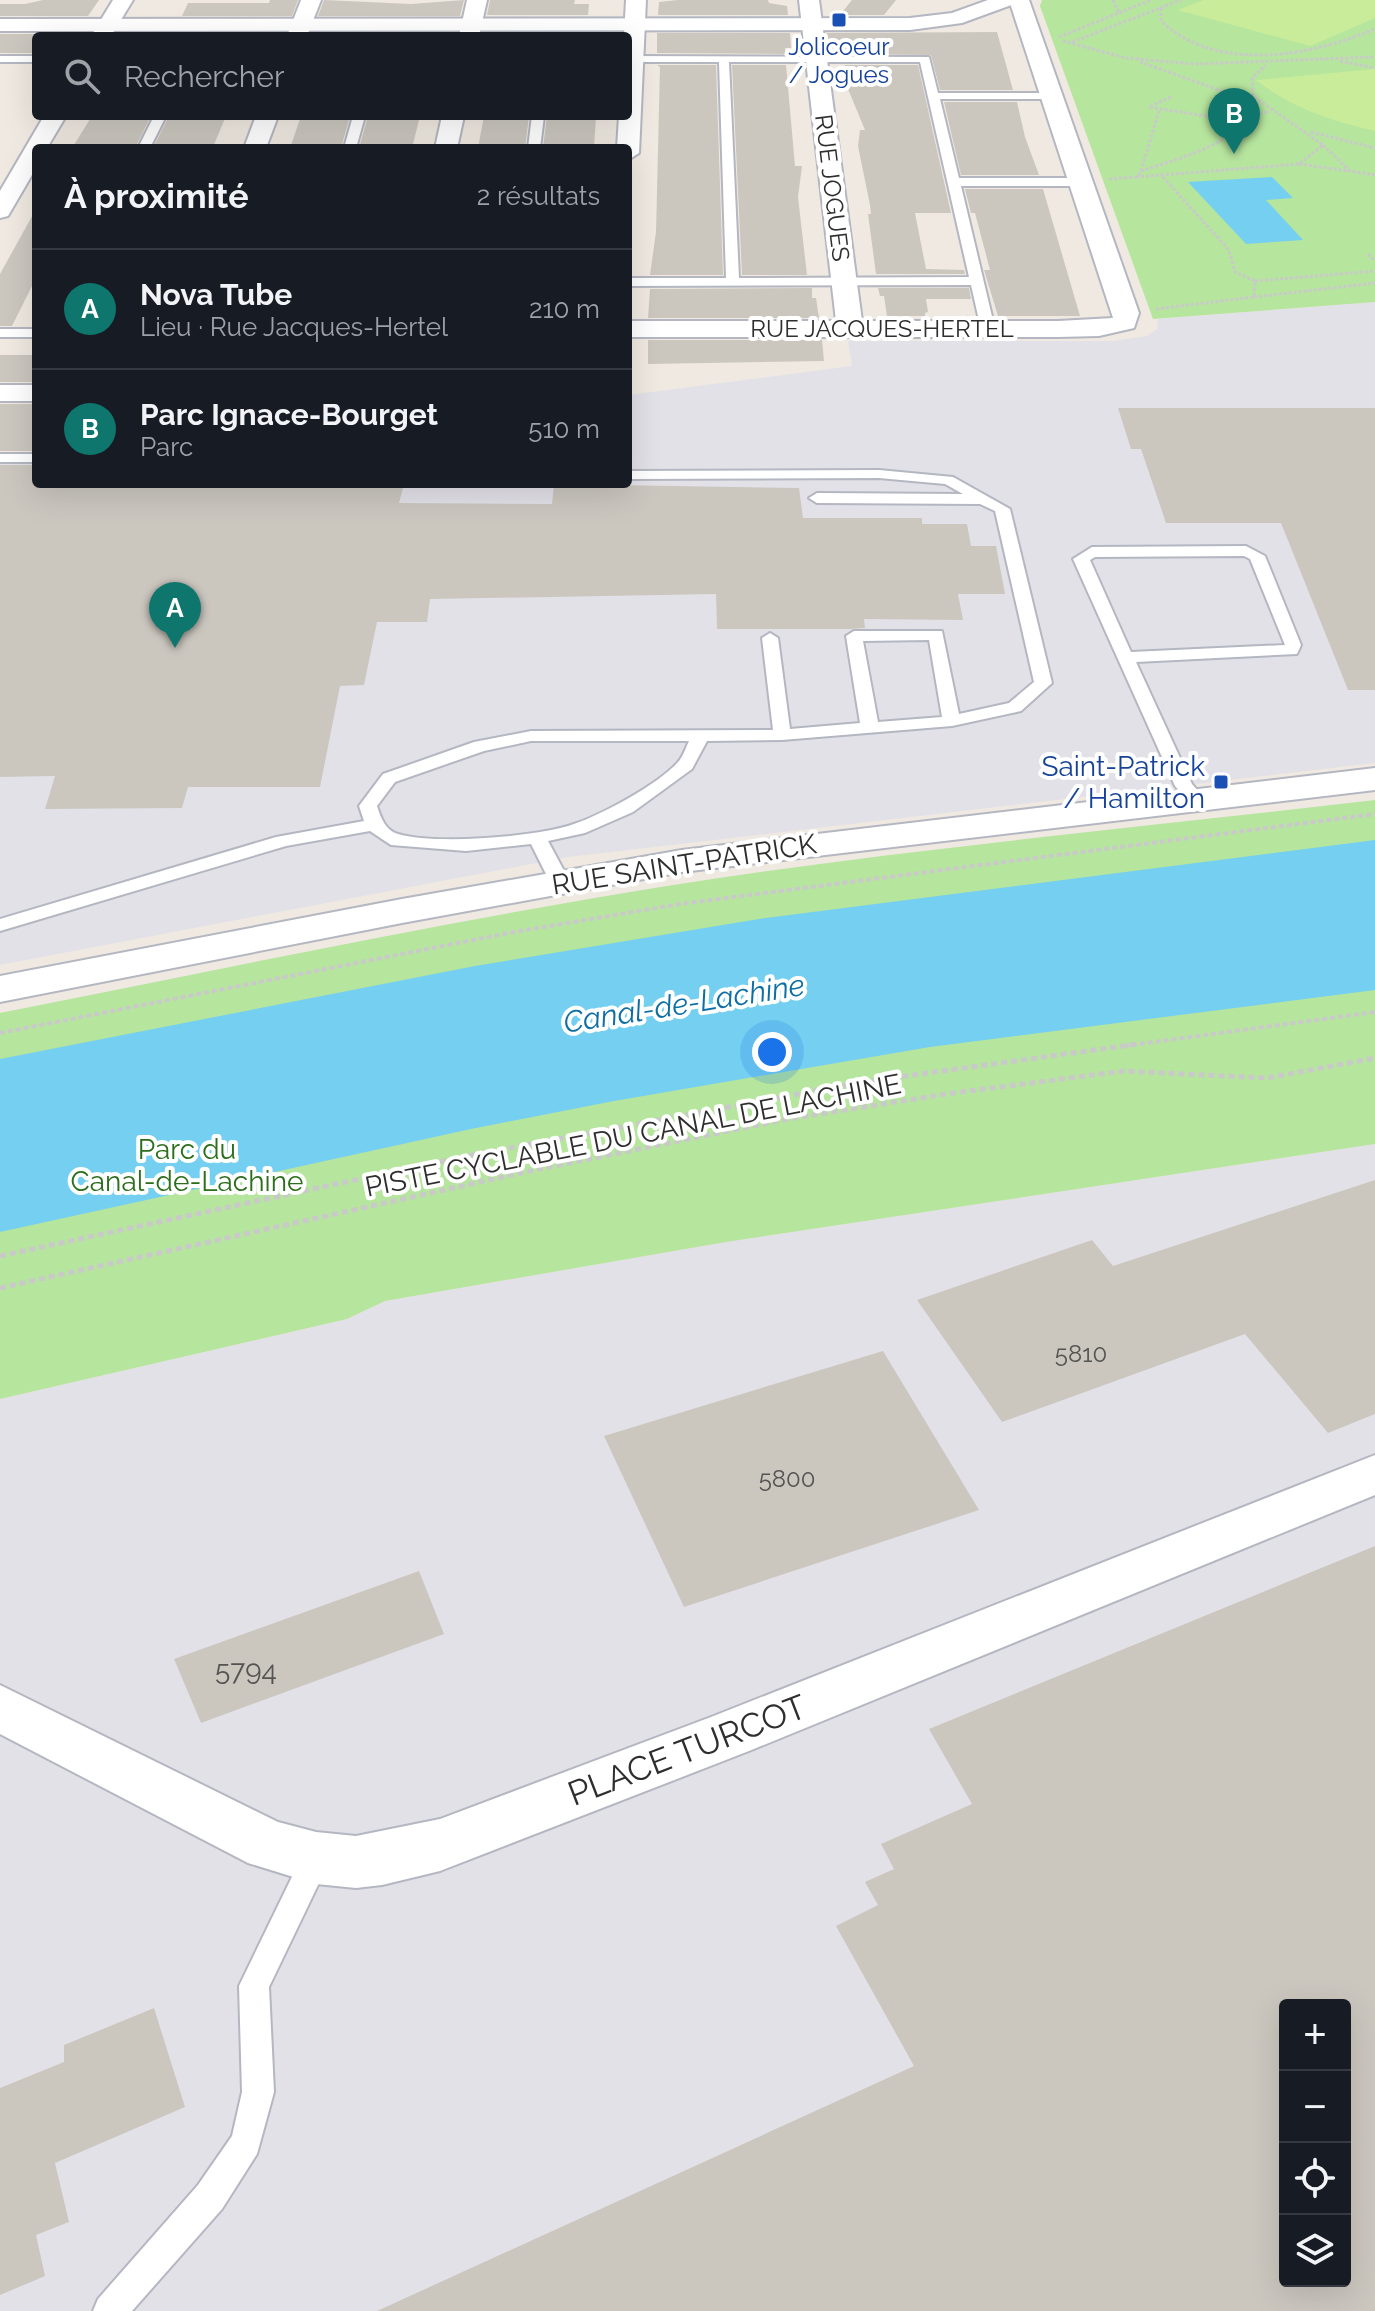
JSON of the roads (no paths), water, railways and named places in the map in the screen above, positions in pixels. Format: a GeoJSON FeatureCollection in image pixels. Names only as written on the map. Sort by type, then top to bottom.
{"type":"FeatureCollection","features":[{"type":"Feature","properties":{"kind":"street"},"geometry":{"type":"LineString","coordinates":[[105,30],[123,0]]}},
{"type":"Feature","properties":{"kind":"street"},"geometry":{"type":"LineString","coordinates":[[299,30],[311,0]]}},
{"type":"Feature","properties":{"kind":"street"},"geometry":{"type":"LineString","coordinates":[[471,30],[477,0]]}},
{"type":"Feature","properties":{"kind":"street"},"geometry":{"type":"LineString","coordinates":[[632,42],[636,0]]}},
{"type":"Feature","properties":{"kind":"street","name":"RUE JOGUES"},"geometry":{"type":"LineString","coordinates":[[809,0],[850,329]]}},
{"type":"Feature","properties":{"kind":"street"},"geometry":{"type":"LineString","coordinates":[[0,25],[105,30],[471,30],[634,24],[910,24],[955,19],[1007,0]]}},
{"type":"Feature","properties":{"kind":"street"},"geometry":{"type":"LineString","coordinates":[[1019,0],[1052,96],[1091,180]]}},
{"type":"Feature","properties":{"kind":"street"},"geometry":{"type":"LineString","coordinates":[[38,144],[53,120]]}},
{"type":"Feature","properties":{"kind":"street"},"geometry":{"type":"LineString","coordinates":[[256,144],[266,120]]}},
{"type":"Feature","properties":{"kind":"street"},"geometry":{"type":"LineString","coordinates":[[447,144],[452,120]]}},
{"type":"Feature","properties":{"kind":"street"},"geometry":{"type":"LineString","coordinates":[[628,144],[629,120]]}},
{"type":"Feature","properties":{"kind":"street"},"geometry":{"type":"LineString","coordinates":[[0,211],[32,155]]}},
{"type":"Feature","properties":{"kind":"street","name":"RUE JACQUES-HERTEL"},"geometry":{"type":"LineString","coordinates":[[632,329],[1113,327],[1125,323],[1137,312],[1091,180]]}},
{"type":"Feature","properties":{"kind":"street"},"geometry":{"type":"LineString","coordinates":[[0,393],[32,393]]}},
{"type":"Feature","properties":{"kind":"street","name":"RUE SAINT-PATRICK"},"geometry":{"type":"LineString","coordinates":[[0,989],[560,882],[761,850],[1375,779]]}},
{"type":"Feature","properties":{"kind":"street","name":"PLACE TURCOT"},"geometry":{"type":"LineString","coordinates":[[0,1708],[268,1845],[316,1858],[356,1862],[382,1859],[440,1845],[730,1734],[1375,1474]]}},
{"type":"Feature","properties":{"kind":"lane"},"geometry":{"type":"LineString","coordinates":[[0,59],[32,59]]}},
{"type":"Feature","properties":{"kind":"lane"},"geometry":{"type":"LineString","coordinates":[[632,59],[925,59],[988,329]]}},
{"type":"Feature","properties":{"kind":"lane"},"geometry":{"type":"LineString","coordinates":[[724,59],[733,282]]}},
{"type":"Feature","properties":{"kind":"lane"},"geometry":{"type":"LineString","coordinates":[[934,96],[1052,96]]}},
{"type":"Feature","properties":{"kind":"lane"},"geometry":{"type":"LineString","coordinates":[[146,144],[158,120]]}},
{"type":"Feature","properties":{"kind":"lane"},"geometry":{"type":"LineString","coordinates":[[351,144],[358,120]]}},
{"type":"Feature","properties":{"kind":"lane"},"geometry":{"type":"LineString","coordinates":[[534,144],[538,120]]}},
{"type":"Feature","properties":{"kind":"lane"},"geometry":{"type":"LineString","coordinates":[[954,182],[1091,180]]}},
{"type":"Feature","properties":{"kind":"lane"},"geometry":{"type":"LineString","coordinates":[[632,282],[977,281]]}},
{"type":"Feature","properties":{"kind":"lane"},"geometry":{"type":"LineString","coordinates":[[0,333],[32,333]]}},
{"type":"Feature","properties":{"kind":"lane"},"geometry":{"type":"LineString","coordinates":[[0,458],[32,458]]}},
{"type":"Feature","properties":{"kind":"lane"},"geometry":{"type":"LineString","coordinates":[[632,475],[879,474],[948,480],[1002,509],[1043,683],[1015,707],[952,721],[782,735],[531,736],[480,746],[389,778],[368,806],[374,825],[391,839],[466,845],[537,838],[578,829],[626,808],[686,765],[700,737]]}},
{"type":"Feature","properties":{"kind":"lane"},"geometry":{"type":"LineString","coordinates":[[817,498],[986,499]]}},
{"type":"Feature","properties":{"kind":"lane"},"geometry":{"type":"LineString","coordinates":[[1125,657],[1291,650],[1293,645],[1257,556],[1253,552],[1085,554],[1081,559],[1125,657],[1184,786],[1196,799]]}},
{"type":"Feature","properties":{"kind":"lane"},"geometry":{"type":"LineString","coordinates":[[870,728],[854,636],[936,635],[952,721]]}},
{"type":"Feature","properties":{"kind":"lane"},"geometry":{"type":"LineString","coordinates":[[770,638],[782,735]]}},
{"type":"Feature","properties":{"kind":"lane"},"geometry":{"type":"LineString","coordinates":[[0,925],[283,841],[374,825]]}},
{"type":"Feature","properties":{"kind":"lane"},"geometry":{"type":"LineString","coordinates":[[537,838],[560,882]]}},
{"type":"Feature","properties":{"kind":"lane"},"geometry":{"type":"LineString","coordinates":[[110,2311],[210,2197],[246,2143],[258,2092],[254,1986],[316,1858]]}},
{"type":"Feature","properties":{"kind":"water"},"geometry":{"type":"Polygon","coordinates":[[[1272,177],[1293,198],[1266,200],[1303,240],[1246,244],[1188,182],[1272,177]]]}},
{"type":"Feature","properties":{"kind":"water","name":"Canal-de-Lachine"},"geometry":{"type":"Polygon","coordinates":[[[1375,840],[1375,990],[930,1047],[614,1101],[471,1129],[0,1232],[0,1059],[475,966],[759,919],[1375,840]]]}},
{"type":"Feature","properties":{"kind":"place","name":"Jolicoeur / Jogues"},"geometry":{"type":"Point","coordinates":[839,20]}},
{"type":"Feature","properties":{"kind":"place","name":"Parc Ignace-Bourget"},"geometry":{"type":"Point","coordinates":[1234,154]}},
{"type":"Feature","properties":{"kind":"place","name":"Nova Tube"},"geometry":{"type":"Point","coordinates":[175,648]}},
{"type":"Feature","properties":{"kind":"place","name":"Saint-Patrick / Hamilton"},"geometry":{"type":"Point","coordinates":[1221,782]}},
{"type":"Feature","properties":{"kind":"park label","name":"Parc du Canal-de-Lachine"},"geometry":{"type":"Point","coordinates":[187,1165]}}]}
